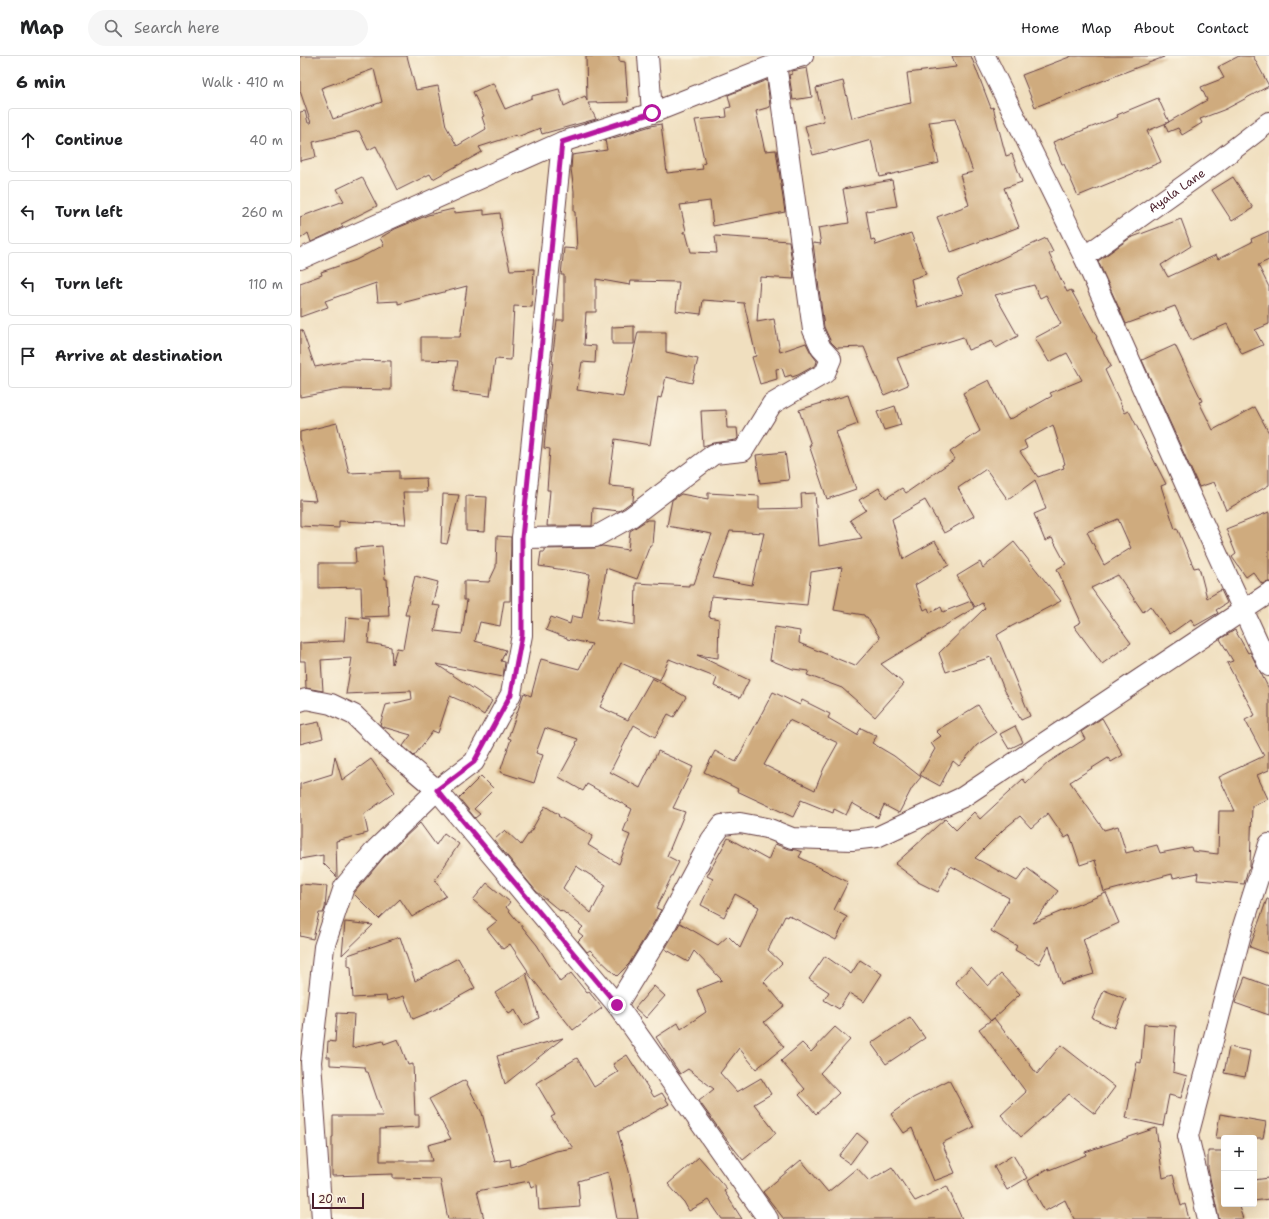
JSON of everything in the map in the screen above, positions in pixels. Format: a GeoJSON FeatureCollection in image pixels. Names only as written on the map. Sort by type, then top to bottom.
{"type":"FeatureCollection","features":[{"type":"Feature","properties":{"kind":"street"},"geometry":{"type":"LineString","coordinates":[[648,56],[652,113]]}},
{"type":"Feature","properties":{"kind":"street"},"geometry":{"type":"LineString","coordinates":[[300,259],[562,142],[652,113],[776,64],[803,56]]}},
{"type":"Feature","properties":{"kind":"street"},"geometry":{"type":"LineString","coordinates":[[985,56],[1084,257],[1269,666]]}},
{"type":"Feature","properties":{"kind":"street"},"geometry":{"type":"LineString","coordinates":[[522,538],[595,536],[631,517],[714,454],[743,452],[772,404],[825,373],[830,359],[821,348],[813,330],[776,64]]}},
{"type":"Feature","properties":{"kind":"street","name":"Ayala Lane"},"geometry":{"type":"LineString","coordinates":[[1084,257],[1217,162],[1269,122]]}},
{"type":"Feature","properties":{"kind":"street"},"geometry":{"type":"LineString","coordinates":[[322,1219],[311,1062],[324,947],[344,887],[376,849],[437,790],[474,762],[511,694],[522,635],[522,538],[562,142]]}},
{"type":"Feature","properties":{"kind":"street"},"geometry":{"type":"LineString","coordinates":[[617,1005],[663,930],[711,840],[722,825],[740,823],[767,828],[792,838],[852,840],[877,837],[962,797],[1269,593]]}},
{"type":"Feature","properties":{"kind":"street"},"geometry":{"type":"LineString","coordinates":[[300,700],[306,699],[331,704],[354,715],[390,750],[437,790],[617,1005],[768,1219]]}},
{"type":"Feature","properties":{"kind":"street"},"geometry":{"type":"LineString","coordinates":[[1208,1219],[1188,1136],[1243,926],[1269,844]]}},
{"type":"Feature","properties":{"kind":"building"},"geometry":{"type":"Polygon","coordinates":[[[300,56],[407,56],[416,90],[438,86],[446,126],[457,146],[486,129],[482,117],[484,116],[473,92],[493,83],[505,109],[532,98],[532,96],[559,89],[564,106],[585,96],[587,101],[586,56],[619,56],[619,61],[625,62],[628,102],[588,103],[596,119],[542,134],[540,128],[517,137],[516,135],[479,147],[482,152],[433,179],[430,174],[398,190],[376,146],[368,150],[359,131],[313,142],[316,157],[300,161],[300,112],[305,111],[308,123],[311,123],[300,91],[300,56]],[[374,69],[321,88],[333,119],[382,102],[374,69]]]}},
{"type":"Feature","properties":{"kind":"building"},"geometry":{"type":"Polygon","coordinates":[[[952,56],[971,56],[991,108],[993,107],[1006,156],[1012,154],[1022,182],[1004,188],[1019,227],[951,252],[937,217],[969,205],[960,175],[973,172],[955,119],[929,122],[939,163],[880,177],[871,140],[813,155],[805,126],[824,121],[816,88],[843,81],[852,118],[911,103],[907,73],[956,67],[952,56]]]}},
{"type":"Feature","properties":{"kind":"building"},"geometry":{"type":"Polygon","coordinates":[[[1072,56],[1164,57],[1035,107],[1022,75],[1072,56]]]}},
{"type":"Feature","properties":{"kind":"building"},"geometry":{"type":"Polygon","coordinates":[[[1239,56],[1253,56],[1269,86],[1226,109],[1200,119],[1202,123],[1182,135],[1178,128],[1168,132],[1165,124],[1207,100],[1201,87],[1224,78],[1218,67],[1239,56]]]}},
{"type":"Feature","properties":{"kind":"building"},"geometry":{"type":"Polygon","coordinates":[[[807,68],[812,97],[793,100],[789,75],[792,74],[792,71],[807,68]]]}},
{"type":"Feature","properties":{"kind":"building"},"geometry":{"type":"Polygon","coordinates":[[[767,80],[770,107],[756,111],[765,151],[776,150],[785,212],[713,226],[710,201],[680,205],[686,231],[683,233],[686,233],[691,252],[717,253],[715,236],[789,241],[794,279],[760,277],[757,322],[774,319],[780,352],[806,343],[817,361],[816,365],[792,377],[791,375],[785,377],[782,368],[776,369],[777,379],[760,384],[752,357],[756,356],[744,303],[703,300],[701,314],[676,311],[679,282],[631,281],[630,285],[596,279],[596,312],[586,312],[584,345],[596,346],[595,363],[582,362],[577,390],[623,397],[638,332],[666,332],[666,352],[698,359],[692,383],[666,377],[661,398],[658,397],[650,445],[615,439],[609,486],[634,488],[633,501],[619,511],[593,508],[592,526],[547,526],[550,490],[547,490],[550,449],[544,448],[546,415],[557,320],[564,320],[564,275],[561,275],[564,248],[577,249],[574,191],[571,169],[572,155],[607,150],[605,140],[661,124],[667,173],[703,169],[702,164],[705,163],[695,120],[727,117],[726,108],[731,107],[728,95],[767,80]]]}},
{"type":"Feature","properties":{"kind":"building"},"geometry":{"type":"Polygon","coordinates":[[[1158,98],[1169,122],[1147,131],[1161,162],[1078,196],[1053,142],[1118,117],[1117,115],[1158,98]]]}},
{"type":"Feature","properties":{"kind":"building"},"geometry":{"type":"Polygon","coordinates":[[[362,177],[377,206],[341,224],[343,227],[311,242],[308,233],[300,239],[300,217],[344,201],[337,189],[362,177]]]}},
{"type":"Feature","properties":{"kind":"building"},"geometry":{"type":"Polygon","coordinates":[[[1233,177],[1253,208],[1232,221],[1212,190],[1233,177]]]}},
{"type":"Feature","properties":{"kind":"building"},"geometry":{"type":"Polygon","coordinates":[[[892,180],[897,206],[866,211],[871,240],[874,239],[876,245],[911,233],[926,274],[911,279],[917,307],[963,294],[957,279],[1046,238],[1053,252],[1049,254],[1067,292],[1071,290],[1111,366],[1105,370],[1125,413],[1129,411],[1166,484],[1161,486],[1175,529],[1177,528],[1194,568],[1199,567],[1207,598],[1221,590],[1227,603],[1216,610],[1218,613],[1195,626],[1191,619],[1170,634],[1150,606],[1143,612],[1118,575],[1091,588],[1131,643],[1102,664],[1074,626],[1081,622],[1057,569],[1066,564],[1052,538],[1045,541],[1034,514],[1046,509],[1035,480],[1008,500],[986,469],[958,488],[974,516],[944,533],[925,500],[892,519],[903,559],[935,541],[949,565],[915,585],[924,610],[928,608],[930,613],[941,607],[943,612],[971,601],[974,608],[881,664],[904,684],[875,717],[842,688],[807,675],[809,671],[793,669],[770,660],[775,627],[800,631],[799,643],[855,666],[880,638],[867,617],[864,615],[834,610],[842,567],[811,572],[807,605],[711,596],[709,617],[719,619],[718,658],[697,655],[749,680],[740,698],[714,686],[717,678],[669,659],[660,680],[621,663],[600,707],[628,720],[652,678],[686,697],[674,717],[668,714],[655,737],[634,725],[610,772],[640,788],[658,751],[693,767],[673,808],[685,812],[667,856],[679,862],[656,908],[661,910],[629,964],[617,976],[590,950],[587,952],[578,941],[583,936],[578,932],[583,927],[561,910],[560,911],[536,891],[494,840],[505,830],[521,845],[530,833],[545,806],[559,815],[558,816],[593,836],[588,845],[619,864],[630,835],[623,832],[632,809],[587,784],[583,791],[559,777],[577,744],[578,739],[545,728],[536,753],[543,755],[534,783],[500,772],[511,739],[508,738],[524,693],[531,696],[541,659],[579,669],[592,644],[567,639],[546,630],[551,617],[570,624],[572,616],[582,618],[590,574],[539,566],[541,552],[545,552],[545,549],[595,548],[602,546],[628,550],[630,531],[647,520],[654,520],[652,545],[650,545],[637,579],[606,568],[597,619],[635,625],[636,583],[689,586],[689,584],[694,584],[712,534],[667,526],[672,500],[681,494],[708,499],[708,493],[759,496],[759,509],[802,508],[801,494],[815,493],[819,546],[862,538],[850,520],[866,510],[859,500],[879,488],[886,498],[902,488],[906,493],[955,459],[950,452],[980,431],[963,393],[989,380],[1008,419],[1011,419],[1052,396],[1050,393],[1082,380],[1067,353],[1049,362],[1035,338],[1061,324],[1046,295],[1040,298],[1034,285],[995,295],[1018,336],[996,348],[992,341],[968,350],[963,337],[897,358],[908,385],[884,395],[864,347],[837,348],[831,342],[824,327],[813,243],[821,244],[818,228],[849,223],[843,189],[892,180]],[[1053,425],[1024,441],[1027,448],[1020,452],[1038,477],[1064,468],[1063,465],[1065,464],[1053,425]],[[1118,519],[1087,532],[1104,565],[1131,548],[1118,519]],[[730,531],[713,578],[752,585],[764,533],[730,531]],[[576,866],[563,888],[591,913],[606,885],[576,866]]]}},
{"type":"Feature","properties":{"kind":"building"},"geometry":{"type":"Polygon","coordinates":[[[453,209],[454,213],[484,210],[484,215],[500,213],[501,229],[510,270],[534,269],[532,307],[514,306],[511,360],[495,359],[490,396],[453,391],[458,361],[421,360],[421,337],[460,337],[467,286],[398,304],[398,301],[378,302],[376,283],[325,301],[328,307],[300,317],[300,283],[322,275],[321,272],[356,260],[384,245],[380,238],[395,229],[428,215],[453,209]]]}},
{"type":"Feature","properties":{"kind":"building"},"geometry":{"type":"Polygon","coordinates":[[[1181,219],[1191,246],[1161,265],[1168,277],[1216,255],[1218,259],[1252,242],[1251,239],[1269,231],[1269,260],[1258,265],[1269,287],[1269,324],[1255,330],[1263,345],[1242,354],[1227,324],[1191,340],[1175,306],[1126,324],[1098,261],[1130,238],[1181,219]]]}},
{"type":"Feature","properties":{"kind":"building"},"geometry":{"type":"Polygon","coordinates":[[[634,326],[634,344],[612,344],[612,327],[634,326]]]}},
{"type":"Feature","properties":{"kind":"building"},"geometry":{"type":"Polygon","coordinates":[[[300,330],[302,330],[315,367],[352,360],[391,361],[391,390],[344,389],[300,397],[300,330]]]}},
{"type":"Feature","properties":{"kind":"building"},"geometry":{"type":"Polygon","coordinates":[[[1175,345],[1202,401],[1199,402],[1213,430],[1255,407],[1269,433],[1269,485],[1226,510],[1214,482],[1199,487],[1142,360],[1175,345]]]}},
{"type":"Feature","properties":{"kind":"building"},"geometry":{"type":"Polygon","coordinates":[[[848,395],[858,424],[836,432],[856,489],[827,499],[799,410],[848,395]]]}},
{"type":"Feature","properties":{"kind":"building"},"geometry":{"type":"Polygon","coordinates":[[[895,406],[901,425],[884,430],[877,412],[895,406]]]}},
{"type":"Feature","properties":{"kind":"building"},"geometry":{"type":"Polygon","coordinates":[[[726,410],[727,428],[737,428],[738,438],[736,440],[703,446],[701,411],[726,410]]]}},
{"type":"Feature","properties":{"kind":"building"},"geometry":{"type":"Polygon","coordinates":[[[337,423],[349,473],[399,471],[399,479],[426,478],[427,492],[403,492],[406,524],[339,521],[339,528],[300,526],[300,500],[316,501],[300,438],[300,432],[337,423]]]}},
{"type":"Feature","properties":{"kind":"building"},"geometry":{"type":"Polygon","coordinates":[[[785,452],[789,480],[760,483],[756,455],[785,452]]]}},
{"type":"Feature","properties":{"kind":"building"},"geometry":{"type":"Polygon","coordinates":[[[443,494],[459,495],[447,544],[441,543],[443,494]]]}},
{"type":"Feature","properties":{"kind":"building"},"geometry":{"type":"Polygon","coordinates":[[[466,496],[487,497],[485,532],[466,531],[466,496]]]}},
{"type":"Feature","properties":{"kind":"building"},"geometry":{"type":"Polygon","coordinates":[[[1269,512],[1269,582],[1262,584],[1253,572],[1246,577],[1232,557],[1236,554],[1226,529],[1269,512]]]}},
{"type":"Feature","properties":{"kind":"building"},"geometry":{"type":"Polygon","coordinates":[[[497,536],[511,537],[510,601],[504,601],[500,626],[480,622],[475,641],[506,650],[501,661],[505,662],[503,677],[436,664],[492,701],[484,715],[464,702],[450,696],[438,733],[433,731],[414,756],[403,746],[411,735],[380,725],[386,705],[412,699],[411,691],[346,694],[352,658],[321,660],[323,691],[306,688],[305,661],[300,661],[300,643],[344,641],[346,617],[370,619],[368,643],[391,647],[392,664],[397,648],[403,649],[409,615],[405,615],[415,576],[438,582],[432,605],[440,606],[435,631],[462,634],[467,600],[464,600],[464,581],[489,582],[496,567],[497,536]]]}},
{"type":"Feature","properties":{"kind":"building"},"geometry":{"type":"Polygon","coordinates":[[[1014,542],[1061,601],[997,635],[1030,716],[1021,720],[1004,689],[991,657],[946,672],[939,653],[985,608],[982,603],[975,607],[957,576],[980,562],[983,568],[1014,542]]]}},
{"type":"Feature","properties":{"kind":"building"},"geometry":{"type":"Polygon","coordinates":[[[382,546],[385,579],[387,579],[389,616],[362,617],[361,587],[319,588],[319,563],[356,563],[355,548],[382,546]]]}},
{"type":"Feature","properties":{"kind":"building"},"geometry":{"type":"Polygon","coordinates":[[[1235,630],[1248,653],[1250,652],[1269,689],[1269,770],[1257,775],[1268,799],[1252,806],[1250,866],[1244,884],[1197,880],[1198,873],[1173,878],[1172,874],[1104,892],[1095,860],[1080,865],[1070,835],[1065,838],[1048,813],[1031,828],[1020,816],[1004,829],[975,858],[1017,881],[1027,868],[1058,891],[1033,923],[1106,893],[1119,923],[1083,939],[1094,974],[1061,984],[1049,946],[1039,964],[1015,950],[1017,946],[991,931],[1009,898],[951,866],[938,892],[918,882],[895,864],[945,819],[956,830],[974,812],[980,819],[1023,779],[1026,783],[1049,762],[1085,739],[1081,732],[1102,718],[1123,755],[1111,762],[1108,758],[1070,782],[1104,830],[1118,826],[1126,853],[1157,845],[1160,853],[1191,847],[1192,851],[1218,854],[1219,811],[1235,811],[1219,777],[1264,756],[1245,720],[1255,715],[1227,663],[1233,661],[1220,639],[1235,630]]]}},
{"type":"Feature","properties":{"kind":"building"},"geometry":{"type":"Polygon","coordinates":[[[773,692],[800,705],[802,700],[830,714],[828,718],[857,735],[861,728],[877,736],[872,743],[894,756],[921,777],[912,788],[899,813],[884,805],[878,818],[852,803],[846,815],[834,809],[833,813],[801,800],[793,817],[737,791],[738,789],[704,772],[715,751],[736,762],[773,692]],[[789,720],[764,765],[815,790],[824,768],[838,743],[789,720]]]}},
{"type":"Feature","properties":{"kind":"building"},"geometry":{"type":"Polygon","coordinates":[[[978,705],[996,733],[977,745],[959,766],[953,761],[940,786],[920,775],[935,749],[931,743],[941,736],[936,731],[978,705]]]}},
{"type":"Feature","properties":{"kind":"building"},"geometry":{"type":"Polygon","coordinates":[[[319,722],[323,738],[300,744],[300,726],[319,722]]]}},
{"type":"Feature","properties":{"kind":"building"},"geometry":{"type":"Polygon","coordinates":[[[1015,726],[1023,742],[1009,749],[1000,734],[1015,726]]]}},
{"type":"Feature","properties":{"kind":"building"},"geometry":{"type":"Polygon","coordinates":[[[335,756],[342,780],[371,759],[395,792],[364,814],[368,833],[336,841],[337,877],[323,863],[323,855],[300,859],[300,784],[332,774],[335,756]]]}},
{"type":"Feature","properties":{"kind":"building"},"geometry":{"type":"Polygon","coordinates":[[[481,776],[494,789],[474,809],[480,814],[475,818],[459,798],[481,776]]]}},
{"type":"Feature","properties":{"kind":"building"},"geometry":{"type":"Polygon","coordinates":[[[420,823],[436,845],[444,833],[459,844],[435,880],[446,896],[412,917],[400,899],[379,919],[354,893],[384,857],[420,823]]]}},
{"type":"Feature","properties":{"kind":"building"},"geometry":{"type":"Polygon","coordinates":[[[728,838],[768,860],[775,844],[802,852],[799,857],[848,882],[834,910],[847,917],[836,940],[788,915],[787,917],[785,916],[768,950],[782,963],[764,982],[784,1006],[764,1022],[784,1047],[756,1069],[739,1048],[720,1073],[737,1092],[761,1078],[771,1094],[754,1104],[776,1133],[743,1160],[699,1101],[714,1089],[688,1069],[680,1074],[656,1037],[678,1023],[681,1029],[706,1012],[697,990],[722,980],[694,951],[688,962],[665,949],[680,923],[718,945],[728,936],[740,948],[759,907],[735,894],[724,917],[701,905],[713,879],[707,876],[728,838]]]}},
{"type":"Feature","properties":{"kind":"building"},"geometry":{"type":"Polygon","coordinates":[[[487,883],[510,902],[506,907],[537,945],[560,982],[571,973],[587,993],[589,992],[602,1008],[573,1030],[527,972],[528,971],[510,944],[503,949],[487,929],[497,921],[473,900],[487,883]]]}},
{"type":"Feature","properties":{"kind":"building"},"geometry":{"type":"Polygon","coordinates":[[[300,884],[327,886],[325,908],[323,913],[319,913],[313,939],[300,936],[300,884]]]}},
{"type":"Feature","properties":{"kind":"building"},"geometry":{"type":"Polygon","coordinates":[[[1267,899],[1269,899],[1269,954],[1250,947],[1267,899]]]}},
{"type":"Feature","properties":{"kind":"building"},"geometry":{"type":"Polygon","coordinates":[[[345,922],[373,925],[342,955],[345,922]]]}},
{"type":"Feature","properties":{"kind":"building"},"geometry":{"type":"Polygon","coordinates":[[[400,937],[415,981],[458,958],[475,988],[435,1010],[413,1019],[404,996],[387,1001],[386,996],[353,998],[351,967],[348,966],[348,955],[400,937]]]}},
{"type":"Feature","properties":{"kind":"building"},"geometry":{"type":"Polygon","coordinates":[[[825,956],[851,974],[860,960],[882,974],[864,1002],[849,993],[839,1009],[824,1000],[829,992],[809,979],[825,956]]]}},
{"type":"Feature","properties":{"kind":"building"},"geometry":{"type":"Polygon","coordinates":[[[971,967],[988,986],[1001,974],[1020,994],[991,1021],[955,982],[971,967]]]}},
{"type":"Feature","properties":{"kind":"building"},"geometry":{"type":"Polygon","coordinates":[[[526,973],[539,1018],[524,1026],[515,1010],[509,1014],[495,993],[526,973]]]}},
{"type":"Feature","properties":{"kind":"building"},"geometry":{"type":"Polygon","coordinates":[[[1245,977],[1269,986],[1269,1015],[1235,1003],[1245,977]]]}},
{"type":"Feature","properties":{"kind":"building"},"geometry":{"type":"Polygon","coordinates":[[[654,986],[665,996],[646,1018],[635,1008],[654,986]]]}},
{"type":"Feature","properties":{"kind":"building"},"geometry":{"type":"Polygon","coordinates":[[[1104,990],[1126,999],[1114,1028],[1092,1018],[1104,990]]]}},
{"type":"Feature","properties":{"kind":"building"},"geometry":{"type":"Polygon","coordinates":[[[337,1013],[354,1014],[352,1048],[383,1041],[384,1044],[398,1039],[408,1065],[413,1064],[415,1115],[419,1115],[419,1127],[380,1129],[380,1161],[432,1161],[428,1145],[451,1139],[429,1099],[465,1080],[482,1113],[495,1162],[510,1159],[511,1167],[556,1151],[573,1148],[551,1117],[555,1115],[536,1083],[577,1058],[594,1087],[618,1072],[613,1064],[627,1055],[654,1097],[662,1093],[669,1104],[618,1132],[629,1171],[638,1219],[617,1219],[608,1172],[578,1181],[580,1207],[539,1210],[537,1185],[531,1187],[529,1181],[477,1191],[484,1219],[448,1219],[440,1179],[393,1178],[393,1174],[332,1176],[333,1116],[383,1116],[365,1067],[330,1065],[330,1057],[327,1057],[328,1041],[335,1042],[337,1013]]]}},
{"type":"Feature","properties":{"kind":"building"},"geometry":{"type":"Polygon","coordinates":[[[910,1017],[925,1038],[886,1064],[871,1043],[910,1017]]]}},
{"type":"Feature","properties":{"kind":"building"},"geometry":{"type":"Polygon","coordinates":[[[994,1018],[1037,1074],[1061,1045],[1115,1087],[1095,1114],[1069,1094],[1021,1137],[1001,1115],[1026,1092],[979,1029],[994,1018]]]}},
{"type":"Feature","properties":{"kind":"building"},"geometry":{"type":"Polygon","coordinates":[[[1144,1024],[1176,1026],[1173,1072],[1187,1076],[1181,1098],[1169,1095],[1163,1126],[1126,1118],[1137,1062],[1141,1063],[1144,1024]]]}},
{"type":"Feature","properties":{"kind":"building"},"geometry":{"type":"Polygon","coordinates":[[[835,1027],[850,1040],[820,1073],[839,1093],[816,1114],[799,1095],[805,1089],[781,1061],[802,1043],[811,1052],[835,1027]]]}},
{"type":"Feature","properties":{"kind":"building"},"geometry":{"type":"Polygon","coordinates":[[[563,1038],[505,1084],[497,1056],[563,1038]]]}},
{"type":"Feature","properties":{"kind":"building"},"geometry":{"type":"Polygon","coordinates":[[[1229,1047],[1250,1051],[1245,1077],[1224,1073],[1229,1047]]]}},
{"type":"Feature","properties":{"kind":"building"},"geometry":{"type":"Polygon","coordinates":[[[949,1080],[974,1127],[942,1143],[955,1173],[934,1181],[912,1128],[904,1133],[891,1114],[913,1098],[949,1080]]]}},
{"type":"Feature","properties":{"kind":"building"},"geometry":{"type":"Polygon","coordinates":[[[1220,1114],[1266,1122],[1263,1138],[1257,1138],[1257,1135],[1221,1135],[1221,1138],[1216,1138],[1220,1114]]]}},
{"type":"Feature","properties":{"kind":"building"},"geometry":{"type":"Polygon","coordinates":[[[1156,1128],[1163,1178],[1173,1175],[1181,1206],[1185,1204],[1189,1219],[1074,1219],[1065,1200],[1045,1211],[1028,1181],[1049,1168],[1049,1170],[1086,1155],[1085,1152],[1156,1128]]]}},
{"type":"Feature","properties":{"kind":"building"},"geometry":{"type":"Polygon","coordinates":[[[857,1133],[867,1141],[850,1164],[839,1156],[857,1133]]]}},
{"type":"Feature","properties":{"kind":"building"},"geometry":{"type":"Polygon","coordinates":[[[1208,1151],[1221,1151],[1221,1207],[1239,1207],[1243,1219],[1219,1219],[1208,1169],[1208,1151]]]}},
{"type":"Feature","properties":{"kind":"building"},"geometry":{"type":"Polygon","coordinates":[[[1013,1155],[1027,1178],[1007,1190],[994,1167],[1013,1155]]]}},
{"type":"Feature","properties":{"kind":"building"},"geometry":{"type":"Polygon","coordinates":[[[699,1157],[727,1189],[724,1191],[742,1219],[722,1219],[709,1200],[689,1211],[684,1202],[668,1184],[699,1157]]]}},
{"type":"Feature","properties":{"kind":"building"},"geometry":{"type":"Polygon","coordinates":[[[801,1160],[828,1192],[857,1168],[869,1181],[892,1167],[915,1201],[947,1186],[962,1219],[784,1219],[763,1192],[801,1160]]]}},
{"type":"Feature","properties":{"kind":"building"},"geometry":{"type":"Polygon","coordinates":[[[1269,1178],[1269,1199],[1257,1201],[1257,1180],[1269,1178]]]}},
{"type":"Feature","properties":{"kind":"route"},"geometry":{"type":"LineString","coordinates":[[617,1005],[437,790],[474,762],[511,694],[522,635],[522,538],[562,142],[652,113]]}}]}
